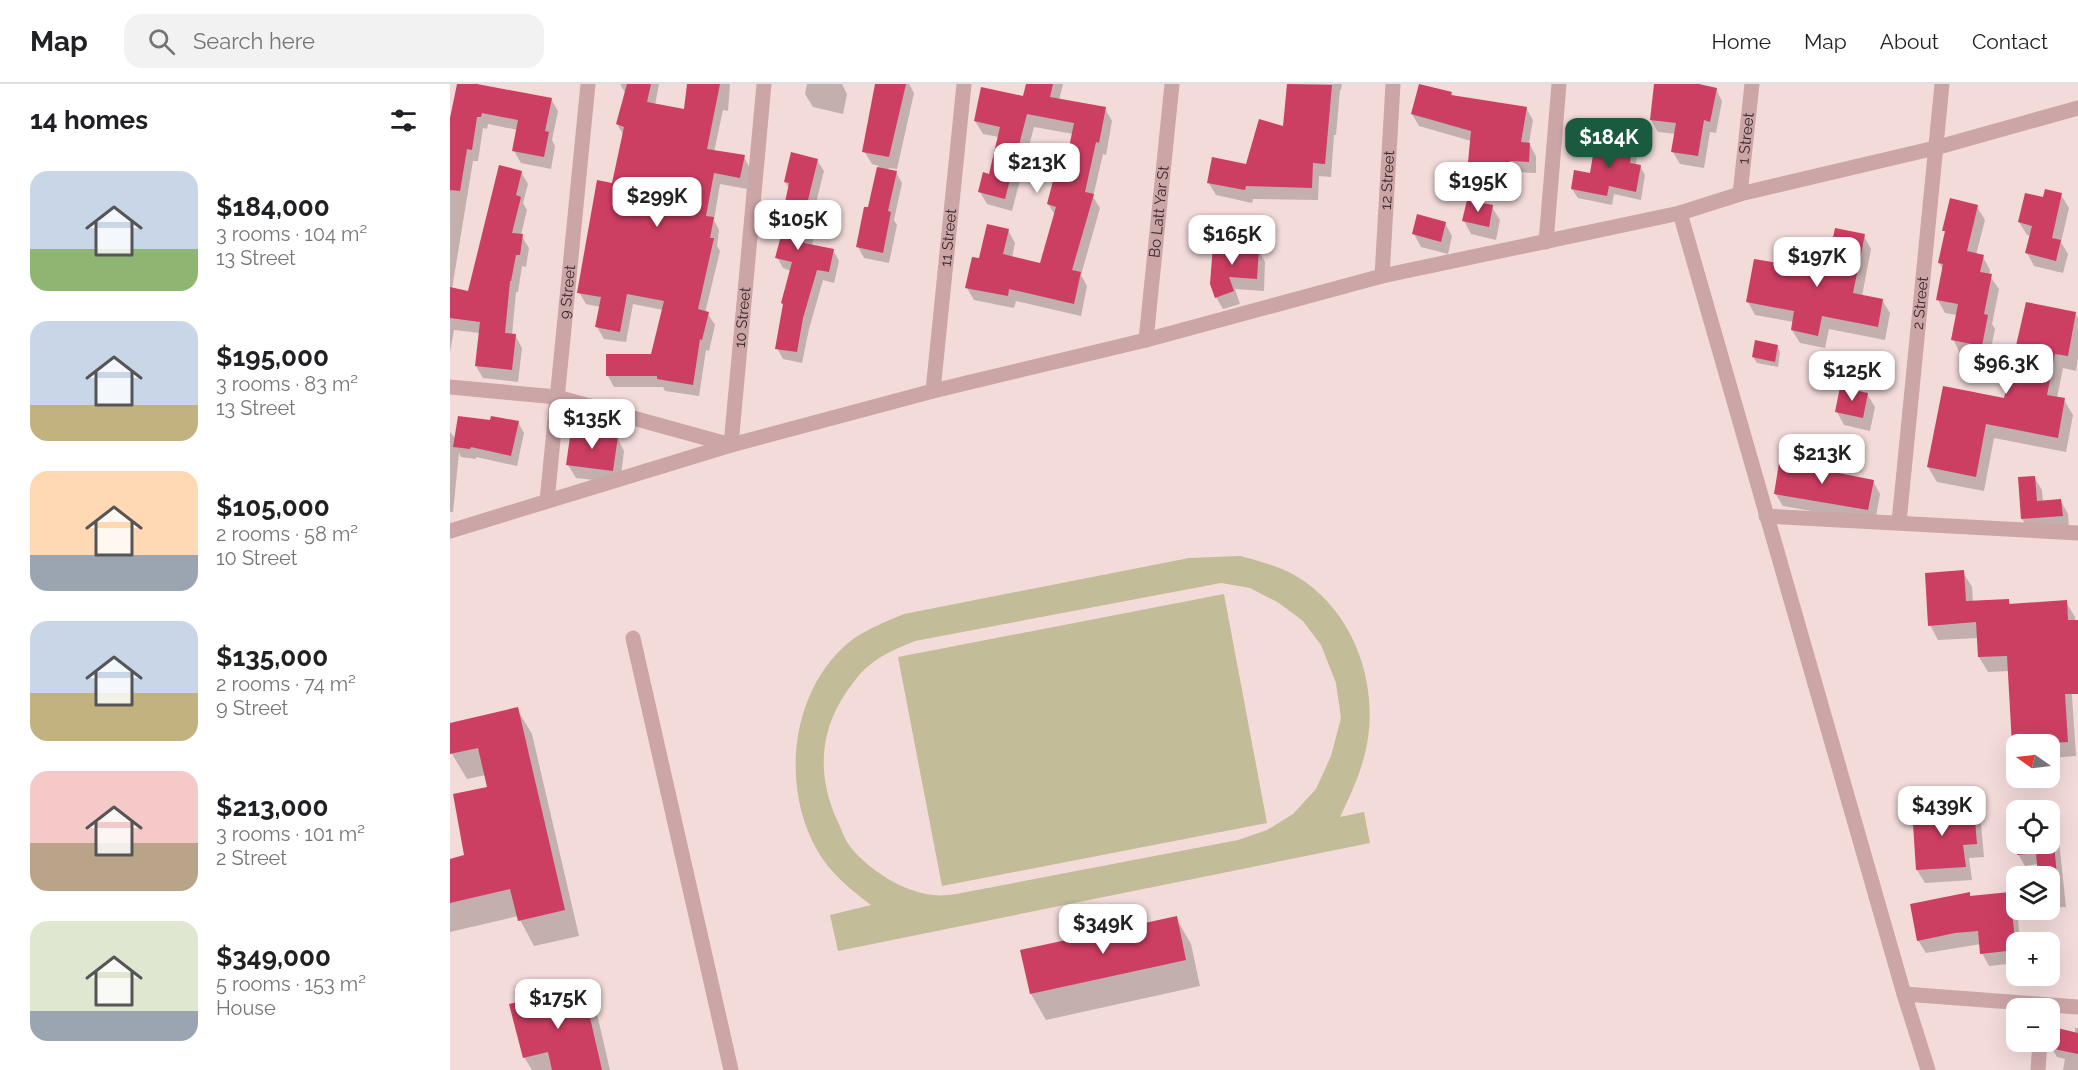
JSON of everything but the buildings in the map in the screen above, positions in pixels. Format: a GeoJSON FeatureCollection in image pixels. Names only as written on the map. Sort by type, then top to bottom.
{"type":"FeatureCollection","features":[{"type":"Feature","properties":{"kind":"street","name":"9 Street"},"geometry":{"type":"LineString","coordinates":[[547,501],[588,84]]}},
{"type":"Feature","properties":{"kind":"street","name":"10 Street"},"geometry":{"type":"LineString","coordinates":[[731,445],[764,84]]}},
{"type":"Feature","properties":{"kind":"street","name":"11 Street"},"geometry":{"type":"LineString","coordinates":[[933,391],[964,84]]}},
{"type":"Feature","properties":{"kind":"street","name":"Bo Latt Yar St"},"geometry":{"type":"LineString","coordinates":[[1146,340],[1172,84]]}},
{"type":"Feature","properties":{"kind":"street","name":"12 Street"},"geometry":{"type":"LineString","coordinates":[[1382,276],[1393,84]]}},
{"type":"Feature","properties":{"kind":"street"},"geometry":{"type":"LineString","coordinates":[[1546,242],[1559,84]]}},
{"type":"Feature","properties":{"kind":"street","name":"1 Street"},"geometry":{"type":"LineString","coordinates":[[1740,194],[1752,84]]}},
{"type":"Feature","properties":{"kind":"street","name":"2 Street"},"geometry":{"type":"LineString","coordinates":[[1899,522],[1942,84]]}},
{"type":"Feature","properties":{"kind":"street"},"geometry":{"type":"LineString","coordinates":[[450,531],[731,445],[933,391],[1146,340],[1382,276],[1680,213],[1740,194],[1935,148],[2078,108]]}},
{"type":"Feature","properties":{"kind":"street"},"geometry":{"type":"LineString","coordinates":[[1680,213],[1904,994],[1928,1070]]}},
{"type":"Feature","properties":{"kind":"street"},"geometry":{"type":"LineString","coordinates":[[450,387],[557,398],[731,445]]}},
{"type":"Feature","properties":{"kind":"street"},"geometry":{"type":"LineString","coordinates":[[1766,516],[2078,532]]}},
{"type":"Feature","properties":{"kind":"street"},"geometry":{"type":"LineString","coordinates":[[633,638],[731,1070]]}},
{"type":"Feature","properties":{"kind":"street"},"geometry":{"type":"LineString","coordinates":[[1904,994],[2006,1003]]}},
{"type":"Feature","properties":{"kind":"street"},"geometry":{"type":"LineString","coordinates":[[2060,1006],[2078,1007]]}},
{"type":"Feature","properties":{"kind":"street"},"geometry":{"type":"LineString","coordinates":[[2038,1070],[2039,1052]]}},
{"type":"Feature","properties":{"kind":"shaded area"},"geometry":{"type":"Polygon","coordinates":[[[1240,556],[1283,569],[1316,591],[1333,608],[1347,629],[1358,651],[1365,675],[1369,700],[1369,725],[1361,767],[1340,817],[1364,812],[1370,843],[838,951],[830,915],[871,905],[834,873],[817,850],[798,798],[796,770],[797,741],[803,713],[814,687],[829,663],[854,638],[904,614],[1189,558],[1240,556]],[[1221,583],[915,641],[879,658],[861,673],[847,691],[838,706],[826,738],[824,770],[826,787],[847,842],[866,863],[886,878],[922,893],[945,895],[1238,840],[1267,830],[1293,814],[1316,789],[1331,756],[1341,718],[1336,683],[1321,645],[1303,621],[1279,603],[1250,588],[1221,583]]]}},
{"type":"Feature","properties":{"kind":"shaded area"},"geometry":{"type":"Polygon","coordinates":[[[1224,594],[1267,823],[942,886],[898,657],[1224,594]]]}}]}
